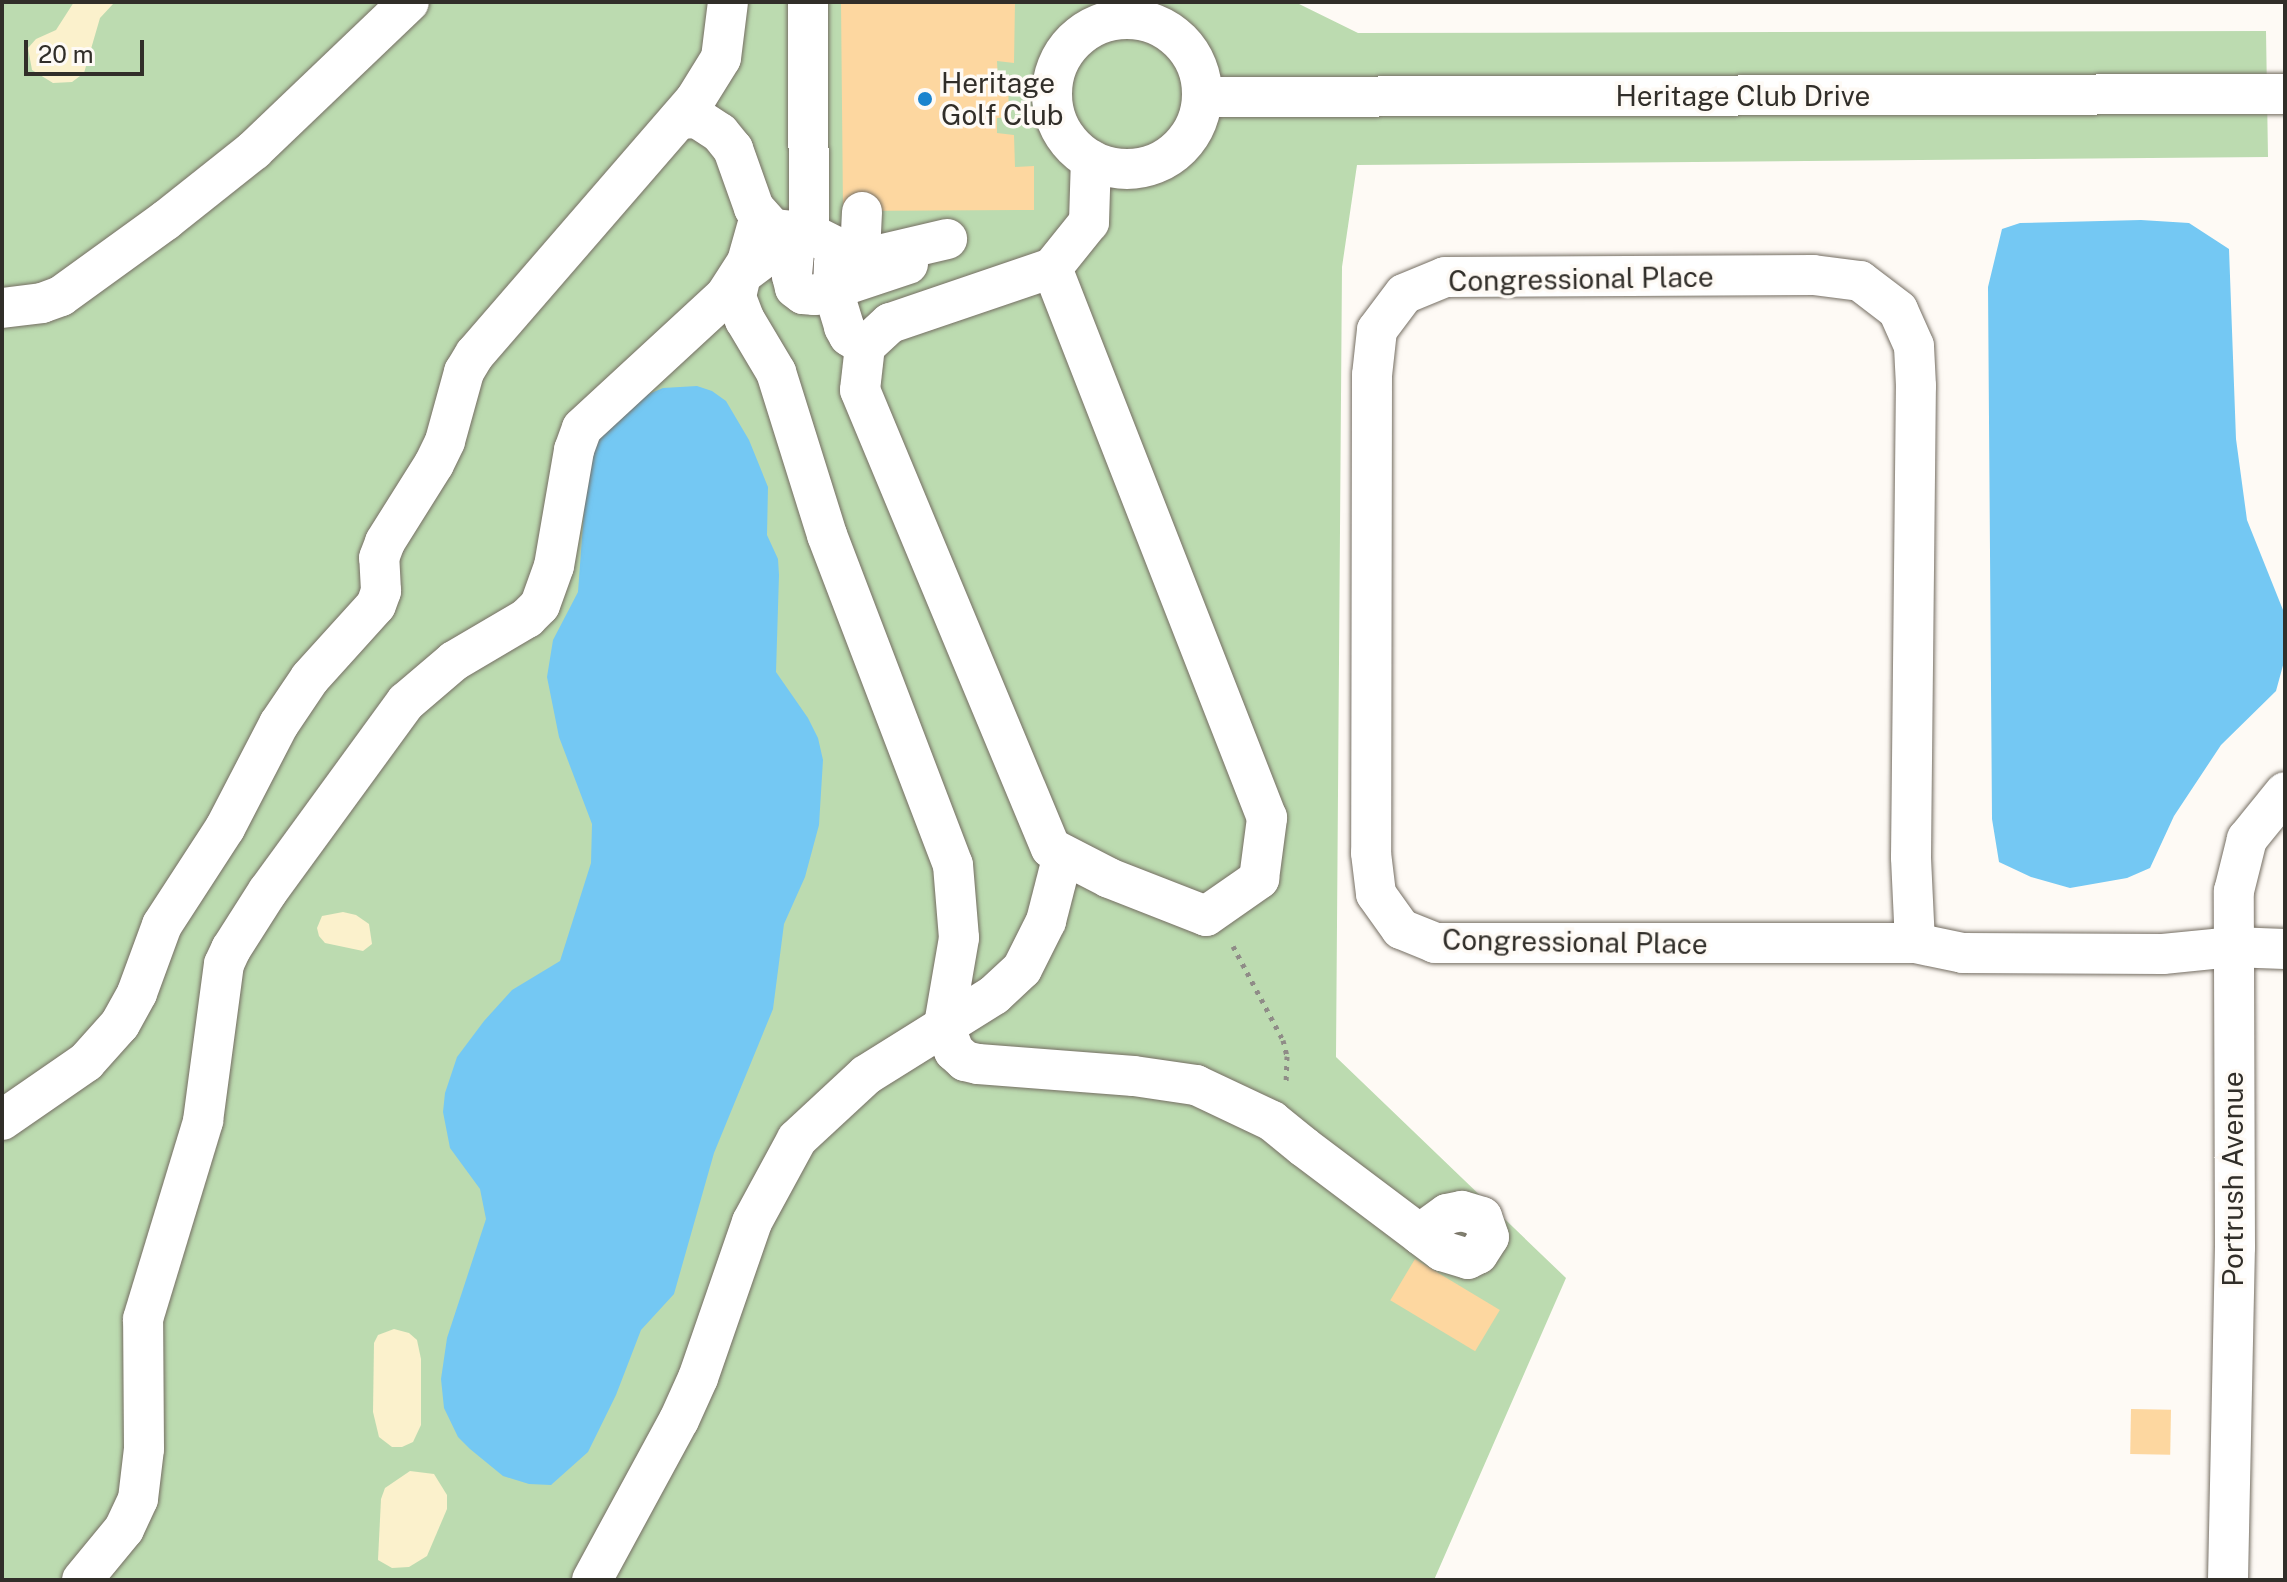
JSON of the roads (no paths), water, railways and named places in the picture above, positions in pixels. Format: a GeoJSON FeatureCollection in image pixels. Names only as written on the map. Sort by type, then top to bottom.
{"type":"FeatureCollection","features":[{"type":"Feature","properties":{"kind":"street"},"geometry":{"type":"LineString","coordinates":[[2,308],[42,303],[61,296],[188,204],[254,150],[409,2]]}},
{"type":"Feature","properties":{"kind":"street"},"geometry":{"type":"LineString","coordinates":[[808,2],[825,243]]}},
{"type":"Feature","properties":{"kind":"street"},"geometry":{"type":"LineString","coordinates":[[1127,10],[1180,39],[1195,60],[1202,97],[1194,130],[1179,149],[1159,162],[1125,169],[1091,160],[1071,144],[1057,122],[1052,98],[1055,72],[1066,49],[1084,31],[1127,10]]}},
{"type":"Feature","properties":{"kind":"street"},"geometry":{"type":"LineString","coordinates":[[2,1120],[86,1062],[120,1024],[137,993],[162,925],[225,828],[279,724],[310,678],[376,605],[381,591],[379,558],[385,542],[445,441],[457,391],[475,354],[679,119],[721,58],[728,14]]}},
{"type":"Feature","properties":{"kind":"street"},"geometry":{"type":"LineString","coordinates":[[728,14],[730,100],[739,161]]}},
{"type":"Feature","properties":{"kind":"street","name":"Heritage Club Drive"},"geometry":{"type":"LineString","coordinates":[[1202,97],[2285,94]]}},
{"type":"Feature","properties":{"kind":"street"},"geometry":{"type":"LineString","coordinates":[[679,119],[688,117],[708,123],[733,149],[760,216],[773,229],[825,243],[879,255],[947,225],[943,251],[833,290],[815,295],[803,294],[795,288],[792,276],[825,243],[862,212]]}},
{"type":"Feature","properties":{"kind":"street"},"geometry":{"type":"LineString","coordinates":[[1052,268],[1267,818],[1259,879],[1206,916],[1109,878],[1051,848],[860,390],[865,346],[890,323],[1052,268],[1089,222],[1091,160]]}},
{"type":"Feature","properties":{"kind":"street"},"geometry":{"type":"LineString","coordinates":[[760,216],[754,248],[741,275],[736,297],[739,308],[776,372],[827,535],[953,865],[959,938],[944,1025],[954,1051],[965,1061],[1196,1085],[1272,1121],[1419,1234]]}},
{"type":"Feature","properties":{"kind":"street"},"geometry":{"type":"LineString","coordinates":[[82,1580],[124,1529],[138,1499],[144,1449],[143,1319],[203,1121],[224,964],[231,949],[268,891],[406,702],[454,661],[527,618],[540,605],[554,566],[574,450],[582,428],[717,303],[741,275],[769,254],[825,243]]}},
{"type":"Feature","properties":{"kind":"street","name":"Congressional Place"},"geometry":{"type":"LineString","coordinates":[[1915,943],[1911,857],[1916,386],[1914,346],[1898,310],[1860,281],[1813,275],[1445,277],[1404,294],[1377,330],[1372,375],[1371,853],[1376,894],[1401,929],[1435,943],[1915,943],[1963,953],[2163,954],[2232,947],[2285,949]]}},
{"type":"Feature","properties":{"kind":"street"},"geometry":{"type":"LineString","coordinates":[[833,290],[849,336],[865,346]]}},
{"type":"Feature","properties":{"kind":"street","name":"Portrush Avenue"},"geometry":{"type":"LineString","coordinates":[[2228,1580],[2235,1247],[2234,891],[2247,839],[2285,792]]}},
{"type":"Feature","properties":{"kind":"street"},"geometry":{"type":"LineString","coordinates":[[592,1580],[679,1420],[698,1378],[752,1222],[797,1139],[866,1075],[994,995],[1022,969],[1046,921],[1063,855]]}},
{"type":"Feature","properties":{"kind":"water"},"geometry":{"type":"Polygon","coordinates":[[[2141,220],[2189,223],[2229,249],[2236,439],[2247,520],[2285,615],[2285,658],[2276,691],[2221,745],[2174,816],[2150,868],[2127,878],[2070,888],[2031,877],[1999,862],[1992,819],[1988,287],[2002,229],[2020,223],[2141,220]]]}},
{"type":"Feature","properties":{"kind":"water"},"geometry":{"type":"Polygon","coordinates":[[[697,386],[712,391],[726,401],[749,440],[768,487],[767,535],[778,559],[779,575],[776,672],[818,738],[823,760],[819,825],[805,877],[784,924],[773,1009],[714,1153],[674,1294],[641,1330],[616,1395],[588,1452],[551,1485],[529,1484],[503,1476],[470,1449],[458,1437],[444,1408],[441,1379],[447,1338],[486,1219],[480,1189],[450,1148],[443,1112],[445,1093],[457,1057],[484,1021],[512,990],[560,961],[591,863],[592,824],[559,737],[547,677],[553,640],[578,592],[587,470],[596,439],[644,396],[663,388],[697,386]]]}},
{"type":"Feature","properties":{"kind":"place","name":"Heritage Golf Club"},"geometry":{"type":"Point","coordinates":[925,99]}}]}
